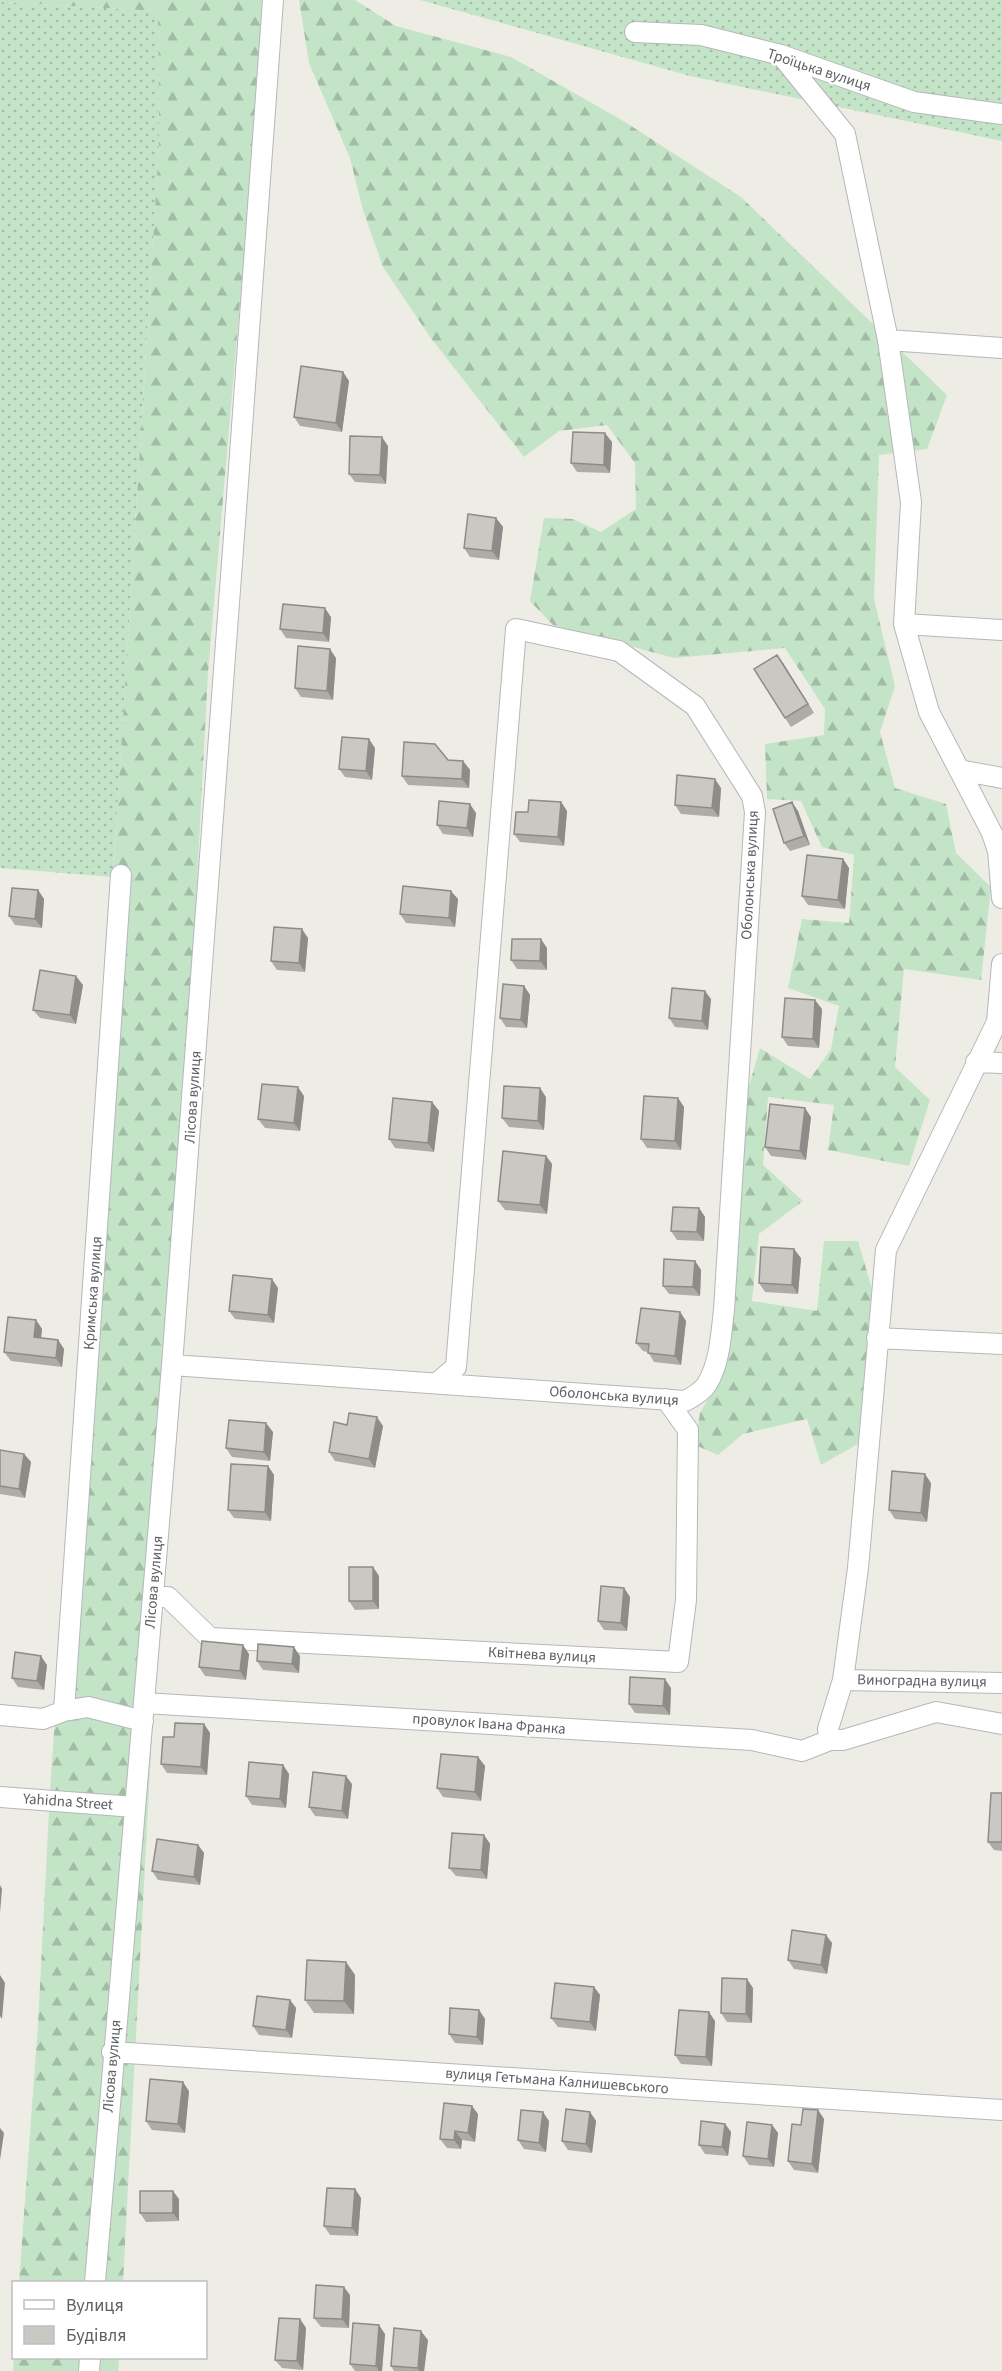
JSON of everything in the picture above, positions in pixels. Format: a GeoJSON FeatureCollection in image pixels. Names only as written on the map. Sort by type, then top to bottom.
{"type":"FeatureCollection","features":[{"type":"Feature","properties":{"kind":"street","name":"Лісова вулиця"},"geometry":{"type":"LineString","coordinates":[[95,2281],[112,2052],[153,1597],[210,881],[273,0]]}},
{"type":"Feature","properties":{"kind":"street","name":"Троїцька вулиця"},"geometry":{"type":"LineString","coordinates":[[635,33],[701,35],[781,55],[914,102],[1002,114]]}},
{"type":"Feature","properties":{"kind":"street"},"geometry":{"type":"LineString","coordinates":[[781,55],[845,134],[888,340],[911,502],[904,624],[929,712],[992,833],[998,850],[1002,898]]}},
{"type":"Feature","properties":{"kind":"street"},"geometry":{"type":"LineString","coordinates":[[888,340],[1002,348]]}},
{"type":"Feature","properties":{"kind":"street"},"geometry":{"type":"LineString","coordinates":[[904,624],[1002,630]]}},
{"type":"Feature","properties":{"kind":"street","name":"Оболонська вулиця"},"geometry":{"type":"LineString","coordinates":[[172,1365],[685,1401],[698,1394],[707,1384],[718,1351],[724,1310],[755,812],[747,786],[695,706],[619,651],[516,629],[456,1367],[437,1383]]}},
{"type":"Feature","properties":{"kind":"street"},"geometry":{"type":"LineString","coordinates":[[959,771],[1002,778]]}},
{"type":"Feature","properties":{"kind":"street","name":"Кримська вулиця"},"geometry":{"type":"LineString","coordinates":[[64,1710],[121,875]]}},
{"type":"Feature","properties":{"kind":"street"},"geometry":{"type":"LineString","coordinates":[[830,1740],[828,1729],[843,1680],[858,1568],[886,1250],[997,1022],[1002,964]]}},
{"type":"Feature","properties":{"kind":"street"},"geometry":{"type":"LineString","coordinates":[[976,1062],[1002,1063]]}},
{"type":"Feature","properties":{"kind":"street"},"geometry":{"type":"LineString","coordinates":[[877,1338],[1002,1344]]}},
{"type":"Feature","properties":{"kind":"street","name":"Квітнева вулиця"},"geometry":{"type":"LineString","coordinates":[[153,1597],[168,1597],[210,1638],[678,1662],[686,1600],[688,1430],[666,1399]]}},
{"type":"Feature","properties":{"kind":"street","name":"Виноградна вулиця"},"geometry":{"type":"LineString","coordinates":[[843,1680],[1002,1683]]}},
{"type":"Feature","properties":{"kind":"street","name":"провулок Івана Франка"},"geometry":{"type":"LineString","coordinates":[[0,1715],[43,1719],[64,1710],[88,1707],[143,1712],[752,1740],[802,1751],[830,1740],[843,1740],[936,1712],[1002,1724]]}},
{"type":"Feature","properties":{"kind":"street","name":"Yahidna Street"},"geometry":{"type":"LineString","coordinates":[[0,1797],[135,1807]]}},
{"type":"Feature","properties":{"kind":"street","name":"вулиця Гетьмана Калнишевського"},"geometry":{"type":"LineString","coordinates":[[112,2052],[1002,2110]]}},
{"type":"Feature","properties":{"kind":"green space"},"geometry":{"type":"Polygon","coordinates":[[[0,0],[266,0],[208,673],[123,2281],[19,2281],[38,2025],[50,1791],[113,877],[159,145],[158,11],[0,2],[0,0]]]}},
{"type":"Feature","properties":{"kind":"green space"},"geometry":{"type":"Polygon","coordinates":[[[299,0],[355,0],[396,26],[511,57],[625,122],[741,197],[947,395],[927,449],[879,455],[874,599],[895,686],[880,732],[895,788],[946,804],[956,853],[991,887],[981,980],[904,969],[895,1067],[930,1100],[909,1166],[828,1150],[834,1105],[768,1097],[763,1165],[803,1201],[759,1234],[752,1301],[817,1311],[824,1241],[858,1241],[872,1289],[858,1444],[821,1465],[807,1419],[743,1434],[718,1455],[695,1445],[700,1413],[719,1380],[732,1271],[748,1090],[760,1048],[810,1079],[831,1049],[839,1006],[788,988],[802,919],[849,923],[854,855],[822,847],[801,801],[767,799],[765,744],[824,735],[825,709],[785,648],[674,658],[553,625],[530,601],[544,518],[573,519],[601,532],[636,509],[635,463],[607,425],[559,431],[524,457],[430,337],[383,267],[363,210],[350,158],[309,63],[299,0]]]}},
{"type":"Feature","properties":{"kind":"green space"},"geometry":{"type":"Polygon","coordinates":[[[420,0],[1002,0],[1002,141],[690,76],[420,0]]]}},
{"type":"Feature","properties":{"kind":"green space"},"geometry":{"type":"Polygon","coordinates":[[[0,2],[158,11],[159,145],[113,877],[0,868],[0,2]]]}},
{"type":"Feature","properties":{"kind":"green space"},"geometry":{"type":"Polygon","coordinates":[[[14,2359],[119,2359],[118,2371],[13,2371],[14,2359]]]}},
{"type":"Feature","properties":{"kind":"building"},"geometry":{"type":"Polygon","coordinates":[[[301,366],[343,372],[336,423],[294,417],[301,366]]]}},
{"type":"Feature","properties":{"kind":"building"},"geometry":{"type":"Polygon","coordinates":[[[573,432],[605,433],[604,465],[571,463],[573,432]]]}},
{"type":"Feature","properties":{"kind":"building"},"geometry":{"type":"Polygon","coordinates":[[[350,436],[382,437],[380,475],[349,474],[350,436]]]}},
{"type":"Feature","properties":{"kind":"building"},"geometry":{"type":"Polygon","coordinates":[[[468,514],[496,518],[492,551],[464,548],[468,514]]]}},
{"type":"Feature","properties":{"kind":"building"},"geometry":{"type":"Polygon","coordinates":[[[283,604],[325,608],[323,633],[280,629],[283,604]]]}},
{"type":"Feature","properties":{"kind":"building"},"geometry":{"type":"Polygon","coordinates":[[[298,646],[330,649],[327,691],[295,688],[298,646]]]}},
{"type":"Feature","properties":{"kind":"building"},"geometry":{"type":"Polygon","coordinates":[[[777,655],[808,704],[785,718],[754,669],[777,655]]]}},
{"type":"Feature","properties":{"kind":"building"},"geometry":{"type":"Polygon","coordinates":[[[342,737],[369,739],[366,771],[339,769],[342,737]]]}},
{"type":"Feature","properties":{"kind":"building"},"geometry":{"type":"Polygon","coordinates":[[[404,742],[435,744],[448,760],[463,761],[462,779],[402,776],[404,742]]]}},
{"type":"Feature","properties":{"kind":"building"},"geometry":{"type":"Polygon","coordinates":[[[677,775],[715,779],[712,808],[675,805],[677,775]]]}},
{"type":"Feature","properties":{"kind":"building"},"geometry":{"type":"Polygon","coordinates":[[[529,800],[561,802],[558,837],[514,834],[516,812],[528,812],[529,800]]]}},
{"type":"Feature","properties":{"kind":"building"},"geometry":{"type":"Polygon","coordinates":[[[439,801],[470,804],[467,828],[437,825],[439,801]]]}},
{"type":"Feature","properties":{"kind":"building"},"geometry":{"type":"Polygon","coordinates":[[[792,802],[804,836],[784,843],[773,809],[792,802]]]}},
{"type":"Feature","properties":{"kind":"building"},"geometry":{"type":"Polygon","coordinates":[[[807,855],[843,859],[838,900],[802,896],[807,855]]]}},
{"type":"Feature","properties":{"kind":"building"},"geometry":{"type":"Polygon","coordinates":[[[403,886],[451,891],[449,918],[400,914],[403,886]]]}},
{"type":"Feature","properties":{"kind":"building"},"geometry":{"type":"Polygon","coordinates":[[[12,888],[38,890],[35,919],[9,916],[12,888]]]}},
{"type":"Feature","properties":{"kind":"building"},"geometry":{"type":"Polygon","coordinates":[[[274,927],[302,929],[299,963],[271,961],[274,927]]]}},
{"type":"Feature","properties":{"kind":"building"},"geometry":{"type":"Polygon","coordinates":[[[512,939],[541,939],[540,961],[511,960],[512,939]]]}},
{"type":"Feature","properties":{"kind":"building"},"geometry":{"type":"Polygon","coordinates":[[[40,970],[76,976],[70,1015],[33,1010],[40,970]]]}},
{"type":"Feature","properties":{"kind":"building"},"geometry":{"type":"Polygon","coordinates":[[[503,984],[524,986],[521,1020],[500,1018],[503,984]]]}},
{"type":"Feature","properties":{"kind":"building"},"geometry":{"type":"Polygon","coordinates":[[[672,988],[705,991],[702,1021],[669,1018],[672,988]]]}},
{"type":"Feature","properties":{"kind":"building"},"geometry":{"type":"Polygon","coordinates":[[[785,998],[815,1000],[813,1039],[782,1037],[785,998]]]}},
{"type":"Feature","properties":{"kind":"building"},"geometry":{"type":"Polygon","coordinates":[[[262,1084],[298,1087],[294,1123],[258,1119],[262,1084]]]}},
{"type":"Feature","properties":{"kind":"building"},"geometry":{"type":"Polygon","coordinates":[[[504,1086],[540,1088],[538,1121],[502,1118],[504,1086]]]}},
{"type":"Feature","properties":{"kind":"building"},"geometry":{"type":"Polygon","coordinates":[[[644,1096],[678,1098],[675,1141],[641,1139],[644,1096]]]}},
{"type":"Feature","properties":{"kind":"building"},"geometry":{"type":"Polygon","coordinates":[[[393,1098],[432,1102],[428,1143],[389,1139],[393,1098]]]}},
{"type":"Feature","properties":{"kind":"building"},"geometry":{"type":"Polygon","coordinates":[[[770,1104],[805,1108],[800,1151],[765,1147],[770,1104]]]}},
{"type":"Feature","properties":{"kind":"building"},"geometry":{"type":"Polygon","coordinates":[[[503,1151],[546,1156],[540,1205],[498,1201],[503,1151]]]}},
{"type":"Feature","properties":{"kind":"building"},"geometry":{"type":"Polygon","coordinates":[[[673,1207],[699,1208],[697,1232],[671,1231],[673,1207]]]}},
{"type":"Feature","properties":{"kind":"building"},"geometry":{"type":"Polygon","coordinates":[[[761,1247],[794,1249],[792,1285],[759,1283],[761,1247]]]}},
{"type":"Feature","properties":{"kind":"building"},"geometry":{"type":"Polygon","coordinates":[[[664,1259],[695,1261],[693,1287],[663,1286],[664,1259]]]}},
{"type":"Feature","properties":{"kind":"building"},"geometry":{"type":"Polygon","coordinates":[[[233,1275],[272,1279],[268,1315],[229,1311],[233,1275]]]}},
{"type":"Feature","properties":{"kind":"building"},"geometry":{"type":"Polygon","coordinates":[[[641,1308],[680,1312],[675,1356],[648,1353],[649,1344],[636,1343],[641,1308]]]}},
{"type":"Feature","properties":{"kind":"building"},"geometry":{"type":"Polygon","coordinates":[[[8,1317],[36,1320],[34,1337],[58,1340],[56,1358],[4,1352],[8,1317]]]}},
{"type":"Feature","properties":{"kind":"building"},"geometry":{"type":"Polygon","coordinates":[[[349,1413],[377,1417],[369,1459],[329,1452],[334,1422],[347,1425],[349,1413]]]}},
{"type":"Feature","properties":{"kind":"building"},"geometry":{"type":"Polygon","coordinates":[[[229,1420],[266,1423],[264,1452],[226,1448],[229,1420]]]}},
{"type":"Feature","properties":{"kind":"building"},"geometry":{"type":"Polygon","coordinates":[[[0,1450],[24,1454],[19,1489],[0,1486],[0,1450]]]}},
{"type":"Feature","properties":{"kind":"building"},"geometry":{"type":"Polygon","coordinates":[[[231,1464],[268,1466],[265,1512],[228,1510],[231,1464]]]}},
{"type":"Feature","properties":{"kind":"building"},"geometry":{"type":"Polygon","coordinates":[[[892,1471],[925,1474],[921,1513],[889,1510],[892,1471]]]}},
{"type":"Feature","properties":{"kind":"building"},"geometry":{"type":"Polygon","coordinates":[[[349,1567],[373,1567],[373,1601],[349,1601],[349,1567]]]}},
{"type":"Feature","properties":{"kind":"building"},"geometry":{"type":"Polygon","coordinates":[[[601,1586],[624,1588],[621,1623],[598,1621],[601,1586]]]}},
{"type":"Feature","properties":{"kind":"building"},"geometry":{"type":"Polygon","coordinates":[[[202,1641],[243,1645],[240,1671],[199,1667],[202,1641]]]}},
{"type":"Feature","properties":{"kind":"building"},"geometry":{"type":"Polygon","coordinates":[[[258,1644],[294,1647],[292,1664],[257,1661],[258,1644]]]}},
{"type":"Feature","properties":{"kind":"building"},"geometry":{"type":"Polygon","coordinates":[[[15,1652],[41,1656],[37,1681],[12,1678],[15,1652]]]}},
{"type":"Feature","properties":{"kind":"building"},"geometry":{"type":"Polygon","coordinates":[[[630,1677],[665,1679],[663,1706],[629,1704],[630,1677]]]}},
{"type":"Feature","properties":{"kind":"building"},"geometry":{"type":"Polygon","coordinates":[[[175,1723],[204,1724],[201,1767],[161,1764],[163,1737],[174,1737],[175,1723]]]}},
{"type":"Feature","properties":{"kind":"building"},"geometry":{"type":"Polygon","coordinates":[[[441,1754],[478,1757],[475,1792],[437,1788],[441,1754]]]}},
{"type":"Feature","properties":{"kind":"building"},"geometry":{"type":"Polygon","coordinates":[[[249,1762],[283,1765],[280,1799],[246,1796],[249,1762]]]}},
{"type":"Feature","properties":{"kind":"building"},"geometry":{"type":"Polygon","coordinates":[[[313,1772],[346,1776],[342,1811],[309,1807],[313,1772]]]}},
{"type":"Feature","properties":{"kind":"building"},"geometry":{"type":"Polygon","coordinates":[[[991,1793],[1002,1793],[1002,1842],[988,1842],[991,1793]]]}},
{"type":"Feature","properties":{"kind":"building"},"geometry":{"type":"Polygon","coordinates":[[[452,1833],[484,1835],[481,1870],[449,1868],[452,1833]]]}},
{"type":"Feature","properties":{"kind":"building"},"geometry":{"type":"Polygon","coordinates":[[[157,1839],[198,1845],[194,1877],[152,1871],[157,1839]]]}},
{"type":"Feature","properties":{"kind":"building"},"geometry":{"type":"Polygon","coordinates":[[[792,1930],[826,1935],[821,1965],[788,1960],[792,1930]]]}},
{"type":"Feature","properties":{"kind":"building"},"geometry":{"type":"Polygon","coordinates":[[[307,1960],[346,1962],[344,2001],[305,2000],[307,1960]]]}},
{"type":"Feature","properties":{"kind":"building"},"geometry":{"type":"Polygon","coordinates":[[[722,1978],[747,1979],[746,2014],[721,2013],[722,1978]]]}},
{"type":"Feature","properties":{"kind":"building"},"geometry":{"type":"Polygon","coordinates":[[[555,1983],[594,1987],[590,2022],[551,2018],[555,1983]]]}},
{"type":"Feature","properties":{"kind":"building"},"geometry":{"type":"Polygon","coordinates":[[[257,1996],[290,2000],[286,2030],[253,2026],[257,1996]]]}},
{"type":"Feature","properties":{"kind":"building"},"geometry":{"type":"Polygon","coordinates":[[[450,2008],[479,2010],[477,2037],[449,2034],[450,2008]]]}},
{"type":"Feature","properties":{"kind":"building"},"geometry":{"type":"Polygon","coordinates":[[[679,2010],[709,2012],[706,2057],[675,2055],[679,2010]]]}},
{"type":"Feature","properties":{"kind":"building"},"geometry":{"type":"Polygon","coordinates":[[[150,2079],[183,2082],[178,2124],[146,2121],[150,2079]]]}},
{"type":"Feature","properties":{"kind":"building"},"geometry":{"type":"Polygon","coordinates":[[[444,2103],[472,2106],[468,2133],[455,2131],[454,2140],[440,2139],[444,2103]]]}},
{"type":"Feature","properties":{"kind":"building"},"geometry":{"type":"Polygon","coordinates":[[[566,2109],[590,2112],[586,2144],[562,2141],[566,2109]]]}},
{"type":"Feature","properties":{"kind":"building"},"geometry":{"type":"Polygon","coordinates":[[[803,2109],[818,2110],[812,2164],[788,2161],[792,2124],[801,2125],[803,2109]]]}},
{"type":"Feature","properties":{"kind":"building"},"geometry":{"type":"Polygon","coordinates":[[[521,2110],[543,2112],[539,2143],[518,2140],[521,2110]]]}},
{"type":"Feature","properties":{"kind":"building"},"geometry":{"type":"Polygon","coordinates":[[[701,2121],[725,2124],[722,2147],[699,2145],[701,2121]]]}},
{"type":"Feature","properties":{"kind":"building"},"geometry":{"type":"Polygon","coordinates":[[[747,2122],[772,2125],[768,2159],[743,2156],[747,2122]]]}},
{"type":"Feature","properties":{"kind":"building"},"geometry":{"type":"Polygon","coordinates":[[[327,2188],[355,2189],[352,2228],[324,2226],[327,2188]]]}},
{"type":"Feature","properties":{"kind":"building"},"geometry":{"type":"Polygon","coordinates":[[[140,2191],[173,2191],[173,2213],[140,2213],[140,2191]]]}},
{"type":"Feature","properties":{"kind":"building"},"geometry":{"type":"Polygon","coordinates":[[[316,2285],[344,2287],[342,2319],[314,2318],[316,2285]]]}},
{"type":"Feature","properties":{"kind":"building"},"geometry":{"type":"Polygon","coordinates":[[[279,2318],[300,2319],[297,2361],[275,2360],[279,2318]]]}},
{"type":"Feature","properties":{"kind":"building"},"geometry":{"type":"Polygon","coordinates":[[[353,2323],[379,2325],[376,2366],[350,2364],[353,2323]]]}},
{"type":"Feature","properties":{"kind":"building"},"geometry":{"type":"Polygon","coordinates":[[[394,2328],[421,2331],[418,2368],[391,2366],[394,2328]]]}}]}
